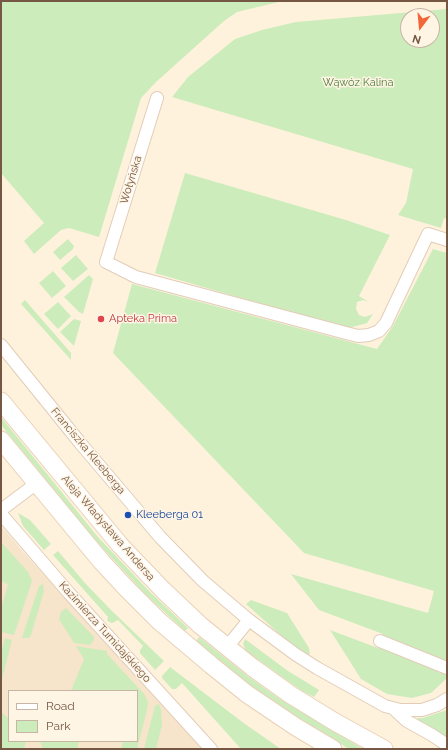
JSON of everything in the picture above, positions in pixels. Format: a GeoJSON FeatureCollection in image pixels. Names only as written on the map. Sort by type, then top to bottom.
{"type":"FeatureCollection","features":[{"type":"Feature","properties":{"kind":"main road","name":"Aleja Władysława Andersa"},"geometry":{"type":"LineString","coordinates":[[1,401],[128,554],[196,621],[265,676],[301,701],[384,749]]}},
{"type":"Feature","properties":{"kind":"main road"},"geometry":{"type":"LineString","coordinates":[[1,440],[101,561],[159,621],[211,666],[247,694],[296,727],[333,749]]}},
{"type":"Feature","properties":{"kind":"street","name":"Wołyńska"},"geometry":{"type":"LineString","coordinates":[[157,98],[106,262],[136,277],[149,282],[346,333],[358,336],[368,335],[379,331],[386,323],[428,234],[447,240]]}},
{"type":"Feature","properties":{"kind":"street","name":"Franciszka Kleeberga"},"geometry":{"type":"LineString","coordinates":[[1,345],[81,444],[160,537],[203,581],[249,620],[317,668],[385,706],[407,710],[422,710],[437,705],[447,699]]}},
{"type":"Feature","properties":{"kind":"street"},"geometry":{"type":"LineString","coordinates":[[1,510],[37,483]]}},
{"type":"Feature","properties":{"kind":"street","name":"Kazimierza Tumidajskiego"},"geometry":{"type":"LineString","coordinates":[[1,514],[69,593],[211,749]]}},
{"type":"Feature","properties":{"kind":"street"},"geometry":{"type":"LineString","coordinates":[[227,647],[249,620]]}},
{"type":"Feature","properties":{"kind":"street"},"geometry":{"type":"LineString","coordinates":[[380,641],[447,668]]}},
{"type":"Feature","properties":{"kind":"street","name":"Franciszka Kleeberga"},"geometry":{"type":"LineString","coordinates":[[393,708],[407,721],[447,745]]}},
{"type":"Feature","properties":{"kind":"shaded area"},"geometry":{"type":"Polygon","coordinates":[[[1,526],[25,554],[132,669],[203,749],[1,749],[1,526]]]}},
{"type":"Feature","properties":{"kind":"green space"},"geometry":{"type":"Polygon","coordinates":[[[1,1],[283,1],[237,12],[224,21],[156,82],[141,98],[99,237],[69,228],[61,230],[34,254],[24,241],[44,223],[1,173],[1,1]]]}},
{"type":"Feature","properties":{"kind":"green space","name":"Wąwóz Kalina"},"geometry":{"type":"Polygon","coordinates":[[[447,9],[447,219],[444,218],[441,228],[398,215],[406,203],[413,169],[172,97],[188,77],[235,39],[262,30],[296,22],[400,13],[400,48],[440,48],[440,10],[447,9]]]}},
{"type":"Feature","properties":{"kind":"green space"},"geometry":{"type":"Polygon","coordinates":[[[185,173],[346,220],[390,235],[359,296],[369,302],[363,300],[357,302],[356,309],[359,315],[365,317],[373,314],[367,323],[349,328],[155,273],[185,173]]]}},
{"type":"Feature","properties":{"kind":"green space"},"geometry":{"type":"Polygon","coordinates":[[[68,239],[74,246],[73,249],[60,260],[53,252],[68,239]]]}},
{"type":"Feature","properties":{"kind":"green space"},"geometry":{"type":"Polygon","coordinates":[[[433,249],[447,253],[447,678],[431,693],[412,698],[387,694],[361,679],[330,630],[378,648],[383,634],[319,610],[291,574],[428,613],[434,591],[304,553],[113,353],[132,284],[377,349],[393,326],[433,249]]]}},
{"type":"Feature","properties":{"kind":"green space"},"geometry":{"type":"Polygon","coordinates":[[[76,255],[88,269],[73,281],[61,268],[76,255]]]}},
{"type":"Feature","properties":{"kind":"green space"},"geometry":{"type":"Polygon","coordinates":[[[53,271],[66,286],[52,298],[39,283],[53,271]]]}},
{"type":"Feature","properties":{"kind":"green space"},"geometry":{"type":"Polygon","coordinates":[[[89,275],[93,279],[83,314],[64,297],[89,275]]]}},
{"type":"Feature","properties":{"kind":"green space"},"geometry":{"type":"Polygon","coordinates":[[[25,300],[71,353],[71,360],[21,304],[25,300]]]}},
{"type":"Feature","properties":{"kind":"green space"},"geometry":{"type":"Polygon","coordinates":[[[58,302],[71,316],[58,329],[44,314],[58,302]]]}},
{"type":"Feature","properties":{"kind":"green space"},"geometry":{"type":"Polygon","coordinates":[[[74,319],[81,321],[74,346],[60,332],[74,319]]]}},
{"type":"Feature","properties":{"kind":"green space"},"geometry":{"type":"Polygon","coordinates":[[[1,417],[98,537],[150,592],[188,628],[185,631],[146,595],[95,540],[1,425],[1,417]]]}},
{"type":"Feature","properties":{"kind":"green space"},"geometry":{"type":"Polygon","coordinates":[[[18,513],[30,520],[51,544],[44,550],[23,526],[18,513]]]}},
{"type":"Feature","properties":{"kind":"green space"},"geometry":{"type":"Polygon","coordinates":[[[1,542],[28,572],[32,581],[14,635],[1,632],[1,609],[8,584],[1,581],[1,542]]]}},
{"type":"Feature","properties":{"kind":"green space"},"geometry":{"type":"Polygon","coordinates":[[[58,551],[85,583],[111,610],[164,661],[155,670],[140,653],[143,646],[118,620],[112,623],[107,621],[108,617],[53,555],[58,551]]]}},
{"type":"Feature","properties":{"kind":"green space"},"geometry":{"type":"Polygon","coordinates":[[[43,584],[44,591],[31,635],[29,638],[22,638],[39,586],[43,584]]]}},
{"type":"Feature","properties":{"kind":"green space"},"geometry":{"type":"Polygon","coordinates":[[[251,600],[287,613],[309,648],[310,654],[302,654],[246,604],[251,600]]]}},
{"type":"Feature","properties":{"kind":"green space"},"geometry":{"type":"Polygon","coordinates":[[[66,608],[94,637],[94,640],[90,645],[74,643],[59,619],[61,612],[66,608]]]}},
{"type":"Feature","properties":{"kind":"green space"},"geometry":{"type":"Polygon","coordinates":[[[199,637],[249,677],[280,699],[363,749],[349,749],[297,718],[250,685],[196,641],[199,637]]]}},
{"type":"Feature","properties":{"kind":"green space"},"geometry":{"type":"Polygon","coordinates":[[[5,638],[12,640],[1,683],[1,653],[5,638]]]}},
{"type":"Feature","properties":{"kind":"green space"},"geometry":{"type":"Polygon","coordinates":[[[245,639],[288,671],[319,690],[314,697],[302,691],[246,651],[243,644],[245,639]]]}},
{"type":"Feature","properties":{"kind":"green space"},"geometry":{"type":"Polygon","coordinates":[[[76,646],[107,651],[107,654],[144,694],[148,702],[147,710],[137,749],[121,749],[123,742],[138,742],[138,690],[71,690],[84,659],[76,646]]]}},
{"type":"Feature","properties":{"kind":"green space"},"geometry":{"type":"Polygon","coordinates":[[[170,667],[245,724],[281,749],[241,749],[182,683],[176,689],[172,689],[162,678],[170,667]]]}},
{"type":"Feature","properties":{"kind":"green space"},"geometry":{"type":"Polygon","coordinates":[[[159,704],[162,725],[156,749],[144,749],[155,706],[159,704]]]}},
{"type":"Feature","properties":{"kind":"green space"},"geometry":{"type":"Polygon","coordinates":[[[447,710],[447,738],[417,721],[418,718],[423,718],[447,710]]]}},
{"type":"Feature","properties":{"kind":"green space"},"geometry":{"type":"Polygon","coordinates":[[[1,712],[8,718],[8,742],[26,742],[24,749],[1,749],[1,712]]]}},
{"type":"Feature","properties":{"kind":"green space"},"geometry":{"type":"Polygon","coordinates":[[[40,742],[79,742],[77,749],[43,749],[40,742]]]}},
{"type":"Feature","properties":{"kind":"place","name":"Apteka Prima"},"geometry":{"type":"Point","coordinates":[101,319]}},
{"type":"Feature","properties":{"kind":"place","name":"Kleeberga 01"},"geometry":{"type":"Point","coordinates":[128,515]}}]}
